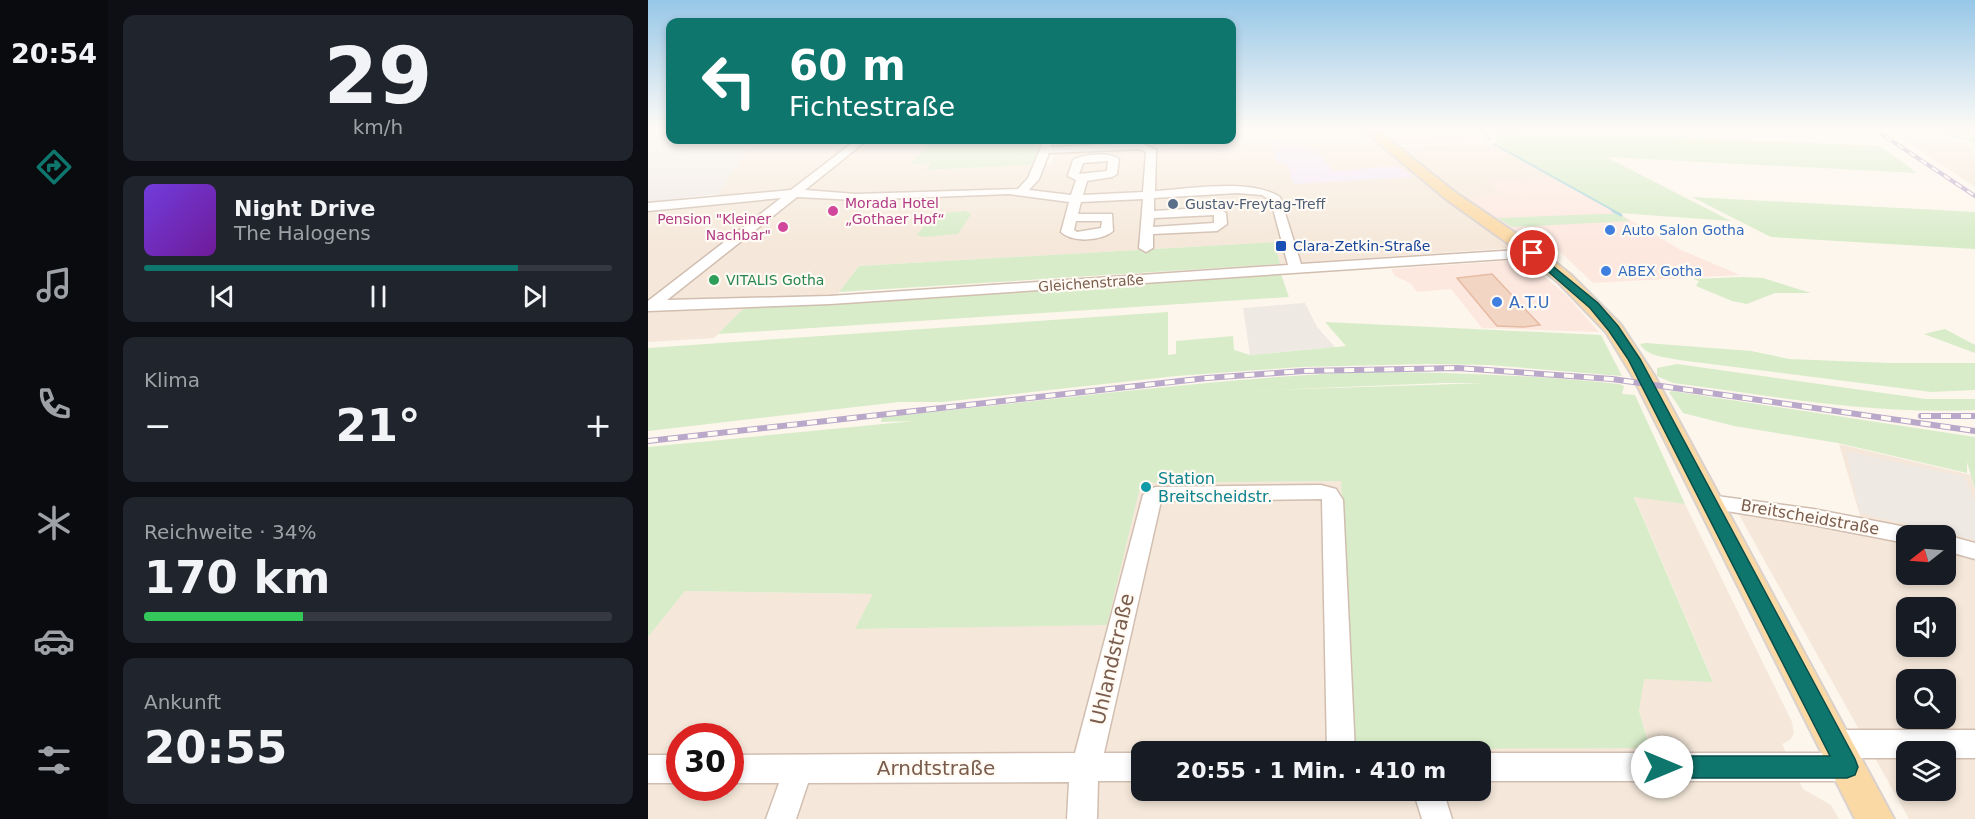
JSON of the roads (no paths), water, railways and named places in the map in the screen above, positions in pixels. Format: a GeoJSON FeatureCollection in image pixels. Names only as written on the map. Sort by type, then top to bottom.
{"type":"FeatureCollection","features":[{"type":"Feature","properties":{"kind":"main road"},"geometry":{"type":"LineString","coordinates":[[1415,167],[1451,196],[1533,253],[1565,279],[1605,317],[1634,359],[1875,819]]}},
{"type":"Feature","properties":{"kind":"street"},"geometry":{"type":"LineString","coordinates":[[649,306],[827,167]]}},
{"type":"Feature","properties":{"kind":"street"},"geometry":{"type":"LineString","coordinates":[[1021,192],[1033,179],[1038,167]]}},
{"type":"Feature","properties":{"kind":"street"},"geometry":{"type":"LineString","coordinates":[[1146,248],[1150,167]]}},
{"type":"Feature","properties":{"kind":"street"},"geometry":{"type":"LineString","coordinates":[[1070,218],[1082,178]]}},
{"type":"Feature","properties":{"kind":"street"},"geometry":{"type":"LineString","coordinates":[[648,207],[794,193],[856,197],[1021,192],[1051,198],[1077,199],[1237,190],[1271,195],[1277,202],[1296,269]]}},
{"type":"Feature","properties":{"kind":"street"},"geometry":{"type":"LineString","coordinates":[[1147,231],[1217,227],[1221,224],[1220,213],[1216,211],[1148,214]]}},
{"type":"Feature","properties":{"kind":"street","name":"Gleichenstraße"},"geometry":{"type":"LineString","coordinates":[[649,306],[830,300],[1533,253]]}},
{"type":"Feature","properties":{"kind":"street","name":"Uhlandstraße"},"geometry":{"type":"LineString","coordinates":[[1082,819],[1083,784],[1150,500],[1156,494],[1166,492],[1321,492],[1329,494],[1333,500],[1341,741]]}},
{"type":"Feature","properties":{"kind":"street","name":"Breitscheidstraße"},"geometry":{"type":"LineString","coordinates":[[1709,502],[1813,517],[1896,533]]}},
{"type":"Feature","properties":{"kind":"street"},"geometry":{"type":"LineString","coordinates":[[1956,546],[1975,551]]}},
{"type":"Feature","properties":{"kind":"street"},"geometry":{"type":"LineString","coordinates":[[1491,767],[1841,755],[1975,744]]}},
{"type":"Feature","properties":{"kind":"street","name":"Arndtstraße"},"geometry":{"type":"LineString","coordinates":[[744,769],[1131,767]]}},
{"type":"Feature","properties":{"kind":"street"},"geometry":{"type":"LineString","coordinates":[[782,819],[799,768]]}},
{"type":"Feature","properties":{"kind":"street"},"geometry":{"type":"LineString","coordinates":[[648,769],[666,769]]}},
{"type":"Feature","properties":{"kind":"street"},"geometry":{"type":"LineString","coordinates":[[1431,801],[1437,819]]}},
{"type":"Feature","properties":{"kind":"waterway"},"geometry":{"type":"LineString","coordinates":[[1536,167],[1616,212]]}},
{"type":"Feature","properties":{"kind":"waterway"},"geometry":{"type":"LineString","coordinates":[[1613,211],[1621,215]]}},
{"type":"Feature","properties":{"kind":"railway"},"geometry":{"type":"LineString","coordinates":[[1932,167],[1975,196]]}},
{"type":"Feature","properties":{"kind":"railway"},"geometry":{"type":"LineString","coordinates":[[648,441],[1207,378],[1303,371],[1458,368],[1612,379],[1975,431]]}},
{"type":"Feature","properties":{"kind":"railway"},"geometry":{"type":"LineString","coordinates":[[1921,416],[1975,416]]}},
{"type":"Feature","properties":{"kind":"place","name":"Gustav-Freytag-Treff"},"geometry":{"type":"Point","coordinates":[1173,204]}},
{"type":"Feature","properties":{"kind":"place","name":"Morada Hotel „Gothaer Hof“"},"geometry":{"type":"Point","coordinates":[833,211]}},
{"type":"Feature","properties":{"kind":"place","name":"Pension \"Kleiner Nachbar\""},"geometry":{"type":"Point","coordinates":[783,227]}},
{"type":"Feature","properties":{"kind":"place","name":"Auto Salon Gotha"},"geometry":{"type":"Point","coordinates":[1610,230]}},
{"type":"Feature","properties":{"kind":"place","name":"Clara-Zetkin-Straße"},"geometry":{"type":"Point","coordinates":[1281,246]}},
{"type":"Feature","properties":{"kind":"place","name":"ABEX Gotha"},"geometry":{"type":"Point","coordinates":[1606,271]}},
{"type":"Feature","properties":{"kind":"place","name":"VITALIS Gotha"},"geometry":{"type":"Point","coordinates":[714,280]}},
{"type":"Feature","properties":{"kind":"place","name":"A.T.U"},"geometry":{"type":"Point","coordinates":[1497,302]}},
{"type":"Feature","properties":{"kind":"place","name":"Station Breitscheidstr."},"geometry":{"type":"Point","coordinates":[1146,487]}}]}
